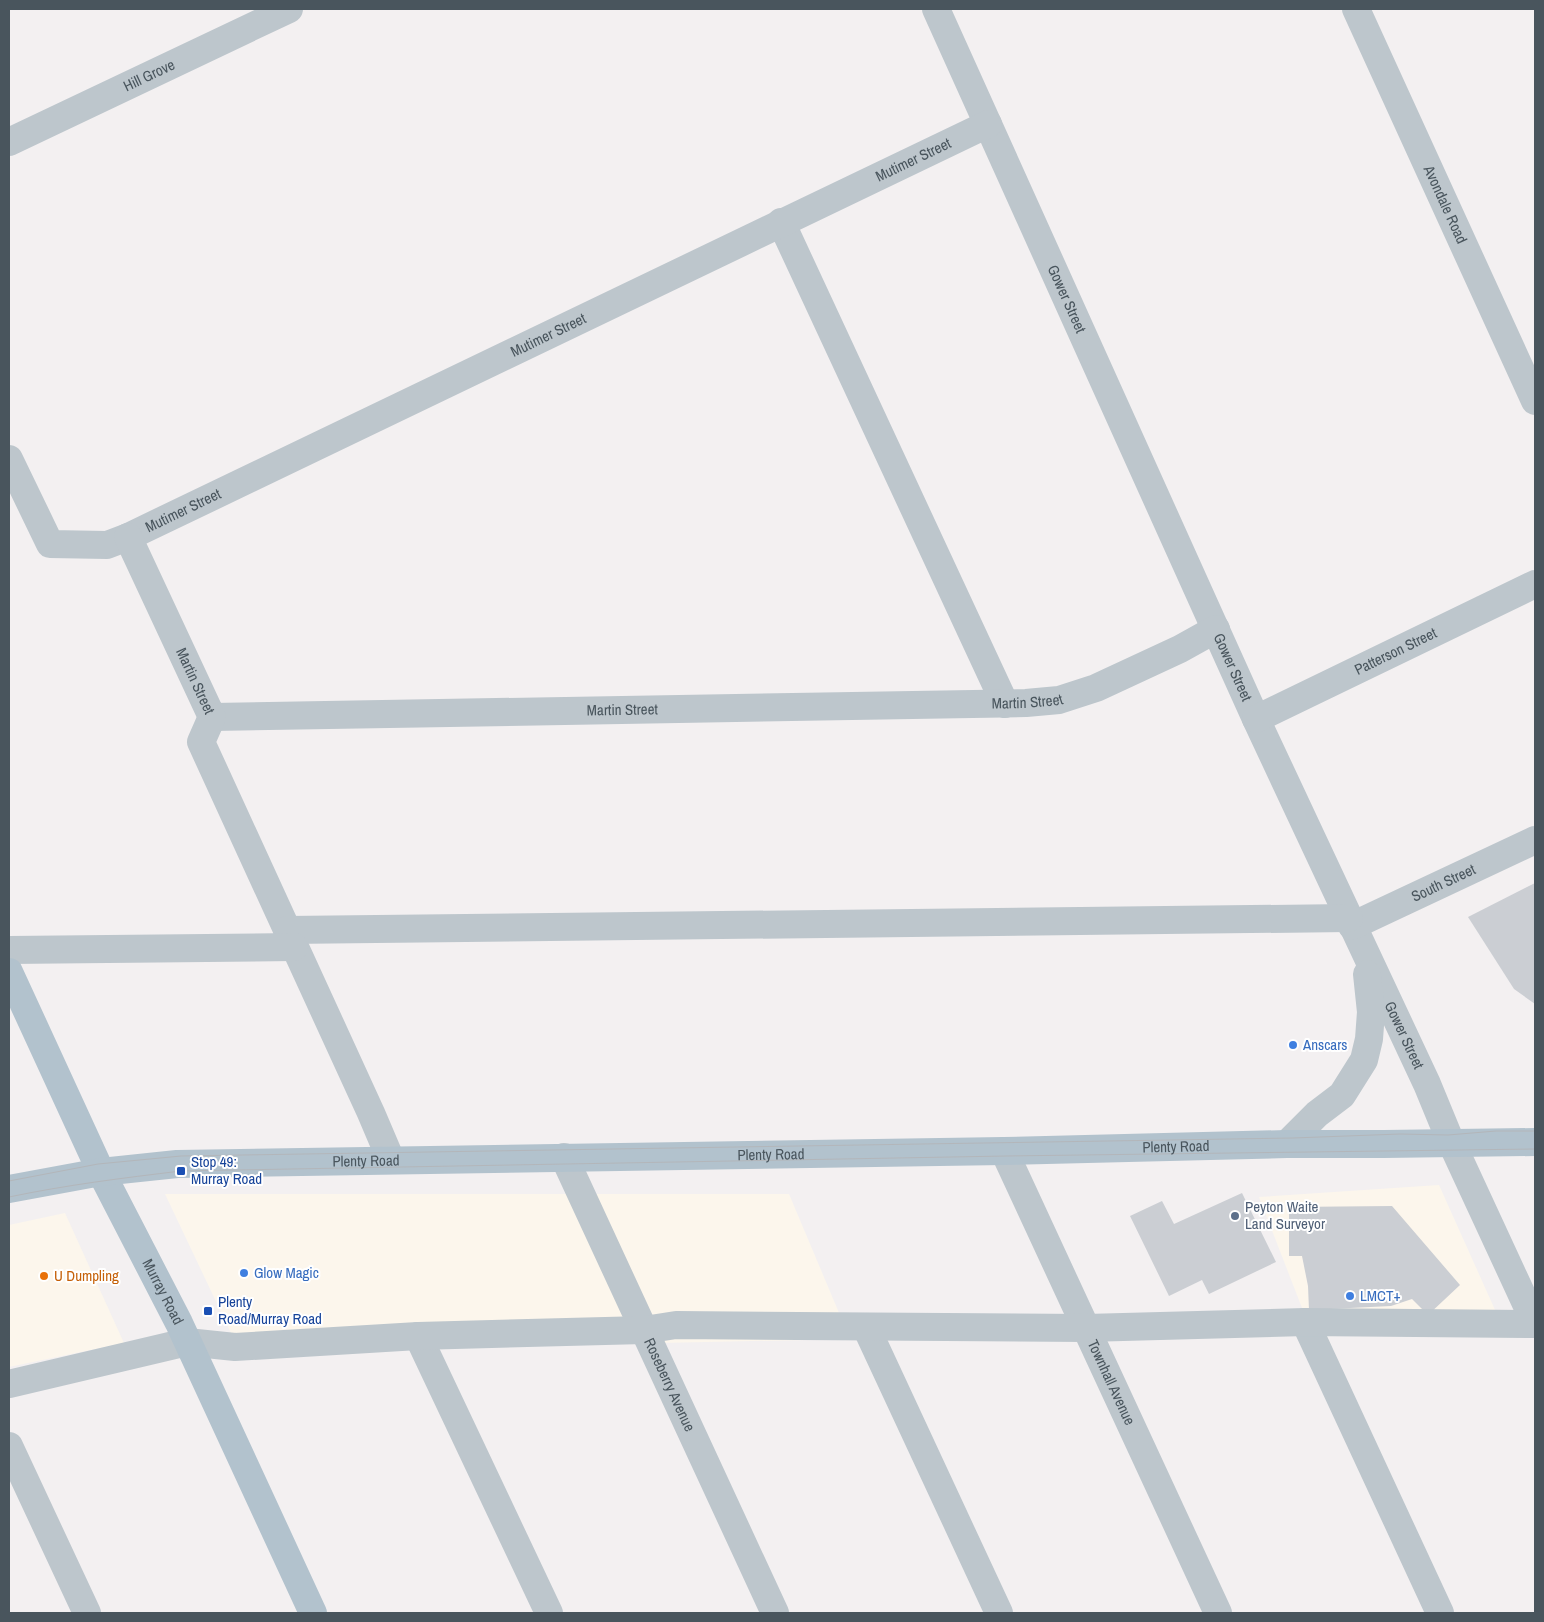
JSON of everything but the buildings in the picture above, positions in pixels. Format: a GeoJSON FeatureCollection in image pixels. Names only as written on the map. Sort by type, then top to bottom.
{"type":"FeatureCollection","features":[{"type":"Feature","properties":{"kind":"main road","name":"Murray Road"},"geometry":{"type":"LineString","coordinates":[[9,972],[101,1172],[187,1342],[313,1613]]}},
{"type":"Feature","properties":{"kind":"main road","name":"Plenty Road"},"geometry":{"type":"LineString","coordinates":[[9,1189],[101,1172],[177,1164],[1004,1151],[1287,1144],[1535,1142]]}},
{"type":"Feature","properties":{"kind":"street","name":"Hill Grove"},"geometry":{"type":"LineString","coordinates":[[9,142],[290,9]]}},
{"type":"Feature","properties":{"kind":"street","name":"Gower Street"},"geometry":{"type":"LineString","coordinates":[[936,9],[1256,719],[1430,1090],[1535,1324]]}},
{"type":"Feature","properties":{"kind":"street","name":"Avondale Road"},"geometry":{"type":"LineString","coordinates":[[1356,9],[1535,401]]}},
{"type":"Feature","properties":{"kind":"street","name":"Mutimer Street"},"geometry":{"type":"LineString","coordinates":[[118,541],[988,124]]}},
{"type":"Feature","properties":{"kind":"street"},"geometry":{"type":"LineString","coordinates":[[781,222],[1005,704]]}},
{"type":"Feature","properties":{"kind":"street"},"geometry":{"type":"LineString","coordinates":[[9,459],[50,544],[118,541]]}},
{"type":"Feature","properties":{"kind":"street","name":"Martin Street"},"geometry":{"type":"LineString","coordinates":[[118,541],[212,717],[1005,704],[1058,700],[1096,688],[1180,649],[1216,629]]}},
{"type":"Feature","properties":{"kind":"street","name":"Patterson Street"},"geometry":{"type":"LineString","coordinates":[[1256,719],[1535,584]]}},
{"type":"Feature","properties":{"kind":"street"},"geometry":{"type":"LineString","coordinates":[[212,717],[201,742],[372,1113],[391,1160]]}},
{"type":"Feature","properties":{"kind":"street","name":"South Street"},"geometry":{"type":"LineString","coordinates":[[1351,922],[1535,840]]}},
{"type":"Feature","properties":{"kind":"street"},"geometry":{"type":"LineString","coordinates":[[9,950],[291,938],[1351,922]]}},
{"type":"Feature","properties":{"kind":"street"},"geometry":{"type":"LineString","coordinates":[[1287,1144],[1342,1094],[1364,1060],[1369,1039],[1371,1012],[1364,952]]}},
{"type":"Feature","properties":{"kind":"street","name":"Townhall Avenue"},"geometry":{"type":"LineString","coordinates":[[1004,1151],[1218,1613]]}},
{"type":"Feature","properties":{"kind":"street","name":"Roseberry Avenue"},"geometry":{"type":"LineString","coordinates":[[564,1157],[775,1613]]}},
{"type":"Feature","properties":{"kind":"street"},"geometry":{"type":"LineString","coordinates":[[9,1384],[187,1342],[235,1347],[418,1336],[644,1330],[676,1325],[1086,1328],[1305,1322],[1535,1324]]}},
{"type":"Feature","properties":{"kind":"street"},"geometry":{"type":"LineString","coordinates":[[1305,1322],[1440,1613]]}},
{"type":"Feature","properties":{"kind":"street"},"geometry":{"type":"LineString","coordinates":[[866,1327],[999,1613]]}},
{"type":"Feature","properties":{"kind":"street"},"geometry":{"type":"LineString","coordinates":[[418,1336],[549,1613]]}},
{"type":"Feature","properties":{"kind":"street"},"geometry":{"type":"LineString","coordinates":[[9,1446],[86,1613]]}},
{"type":"Feature","properties":{"kind":"shaded area","name":"LMCT+"},"geometry":{"type":"Polygon","coordinates":[[[1439,1185],[1500,1321],[1304,1313],[1259,1197],[1439,1185]]]}},
{"type":"Feature","properties":{"kind":"shaded area"},"geometry":{"type":"Polygon","coordinates":[[[165,1194],[789,1194],[850,1339],[240,1352],[165,1194]]]}},
{"type":"Feature","properties":{"kind":"shaded area"},"geometry":{"type":"Polygon","coordinates":[[[65,1213],[124,1343],[9,1367],[9,1225],[65,1213]]]}},
{"type":"Feature","properties":{"kind":"tram line"},"geometry":{"type":"LineString","coordinates":[[9,1181],[98,1164],[181,1156],[1293,1138],[1535,1131]]}},
{"type":"Feature","properties":{"kind":"tram line"},"geometry":{"type":"LineString","coordinates":[[9,1197],[73,1185],[181,1171],[1006,1156],[1535,1149]]}},
{"type":"Feature","properties":{"kind":"place","name":"Anscars"},"geometry":{"type":"Point","coordinates":[1293,1045]}},
{"type":"Feature","properties":{"kind":"place","name":"Stop 49: Murray Road"},"geometry":{"type":"Point","coordinates":[181,1171]}},
{"type":"Feature","properties":{"kind":"place","name":"Peyton Waite Land Surveyor"},"geometry":{"type":"Point","coordinates":[1235,1216]}},
{"type":"Feature","properties":{"kind":"place","name":"Glow Magic"},"geometry":{"type":"Point","coordinates":[244,1273]}},
{"type":"Feature","properties":{"kind":"place","name":"U Dumpling"},"geometry":{"type":"Point","coordinates":[44,1276]}},
{"type":"Feature","properties":{"kind":"place","name":"LMCT+"},"geometry":{"type":"Point","coordinates":[1350,1296]}},
{"type":"Feature","properties":{"kind":"place","name":"Plenty Road/Murray Road"},"geometry":{"type":"Point","coordinates":[208,1311]}}]}
